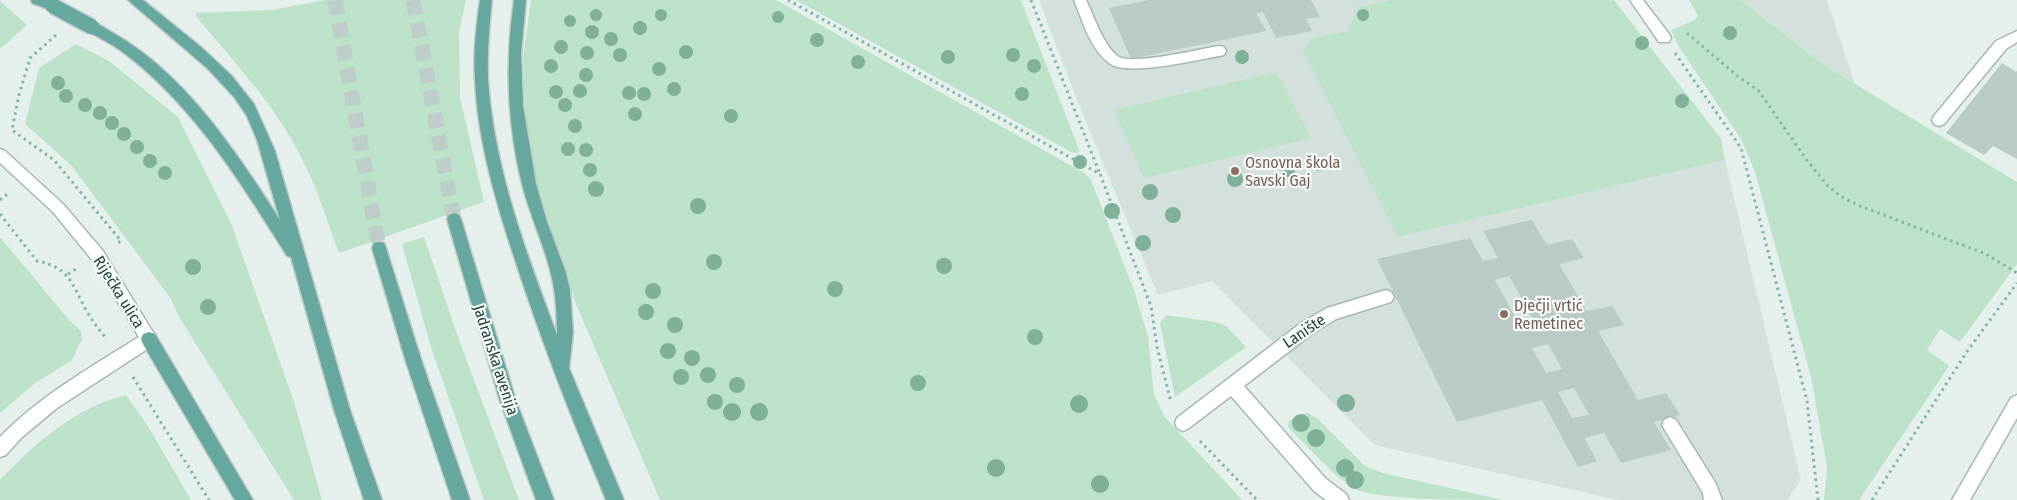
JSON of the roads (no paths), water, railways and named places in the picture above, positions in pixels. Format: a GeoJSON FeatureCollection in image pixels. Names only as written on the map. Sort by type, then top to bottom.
{"type":"FeatureCollection","features":[{"type":"Feature","properties":{"kind":"main road"},"geometry":{"type":"LineString","coordinates":[[38,0],[92,27],[125,47],[153,71],[205,124],[231,157],[300,265]]}},
{"type":"Feature","properties":{"kind":"main road"},"geometry":{"type":"LineString","coordinates":[[134,0],[226,79],[248,107],[268,151],[342,410],[374,500]]}},
{"type":"Feature","properties":{"kind":"main road"},"geometry":{"type":"LineString","coordinates":[[486,0],[481,29],[482,85],[488,130],[502,194],[524,265],[562,370],[615,500]]}},
{"type":"Feature","properties":{"kind":"main road"},"geometry":{"type":"LineString","coordinates":[[520,0],[513,50],[513,85],[524,161],[536,211],[559,278],[564,307],[566,340],[562,370]]}},
{"type":"Feature","properties":{"kind":"main road","name":"Jadranska avenija"},"geometry":{"type":"LineString","coordinates":[[454,219],[508,401],[545,500]]}},
{"type":"Feature","properties":{"kind":"main road"},"geometry":{"type":"LineString","coordinates":[[379,248],[414,362],[461,500]]}},
{"type":"Feature","properties":{"kind":"main road"},"geometry":{"type":"LineString","coordinates":[[148,339],[244,500]]}},
{"type":"Feature","properties":{"kind":"street"},"geometry":{"type":"LineString","coordinates":[[1080,0],[1098,43],[1115,61],[1134,65],[1219,50]]}},
{"type":"Feature","properties":{"kind":"street"},"geometry":{"type":"LineString","coordinates":[[1636,0],[1664,38]]}},
{"type":"Feature","properties":{"kind":"street"},"geometry":{"type":"LineString","coordinates":[[1939,120],[2001,45],[2017,36]]}},
{"type":"Feature","properties":{"kind":"street","name":"Riječka ulica"},"geometry":{"type":"LineString","coordinates":[[0,155],[58,208],[98,256],[148,339],[83,379],[12,436],[0,449]]}},
{"type":"Feature","properties":{"kind":"street","name":"Lanište"},"geometry":{"type":"LineString","coordinates":[[1183,423],[1233,386],[1279,348],[1332,313],[1386,297]]}},
{"type":"Feature","properties":{"kind":"street"},"geometry":{"type":"LineString","coordinates":[[1233,386],[1320,485],[1340,500]]}},
{"type":"Feature","properties":{"kind":"street"},"geometry":{"type":"LineString","coordinates":[[1961,500],[2017,404]]}},
{"type":"Feature","properties":{"kind":"street"},"geometry":{"type":"LineString","coordinates":[[1670,425],[1710,490],[1713,500]]}},
{"type":"Feature","properties":{"kind":"tunnel"},"geometry":{"type":"LineString","coordinates":[[335,0],[379,248]]}},
{"type":"Feature","properties":{"kind":"tunnel"},"geometry":{"type":"LineString","coordinates":[[413,0],[454,219]]}},
{"type":"Feature","properties":{"kind":"place","name":"Osnovna škola Savski Gaj"},"geometry":{"type":"Point","coordinates":[1235,171]}},
{"type":"Feature","properties":{"kind":"place","name":"Dječji vrtić Remetinec"},"geometry":{"type":"Point","coordinates":[1504,314]}}]}
